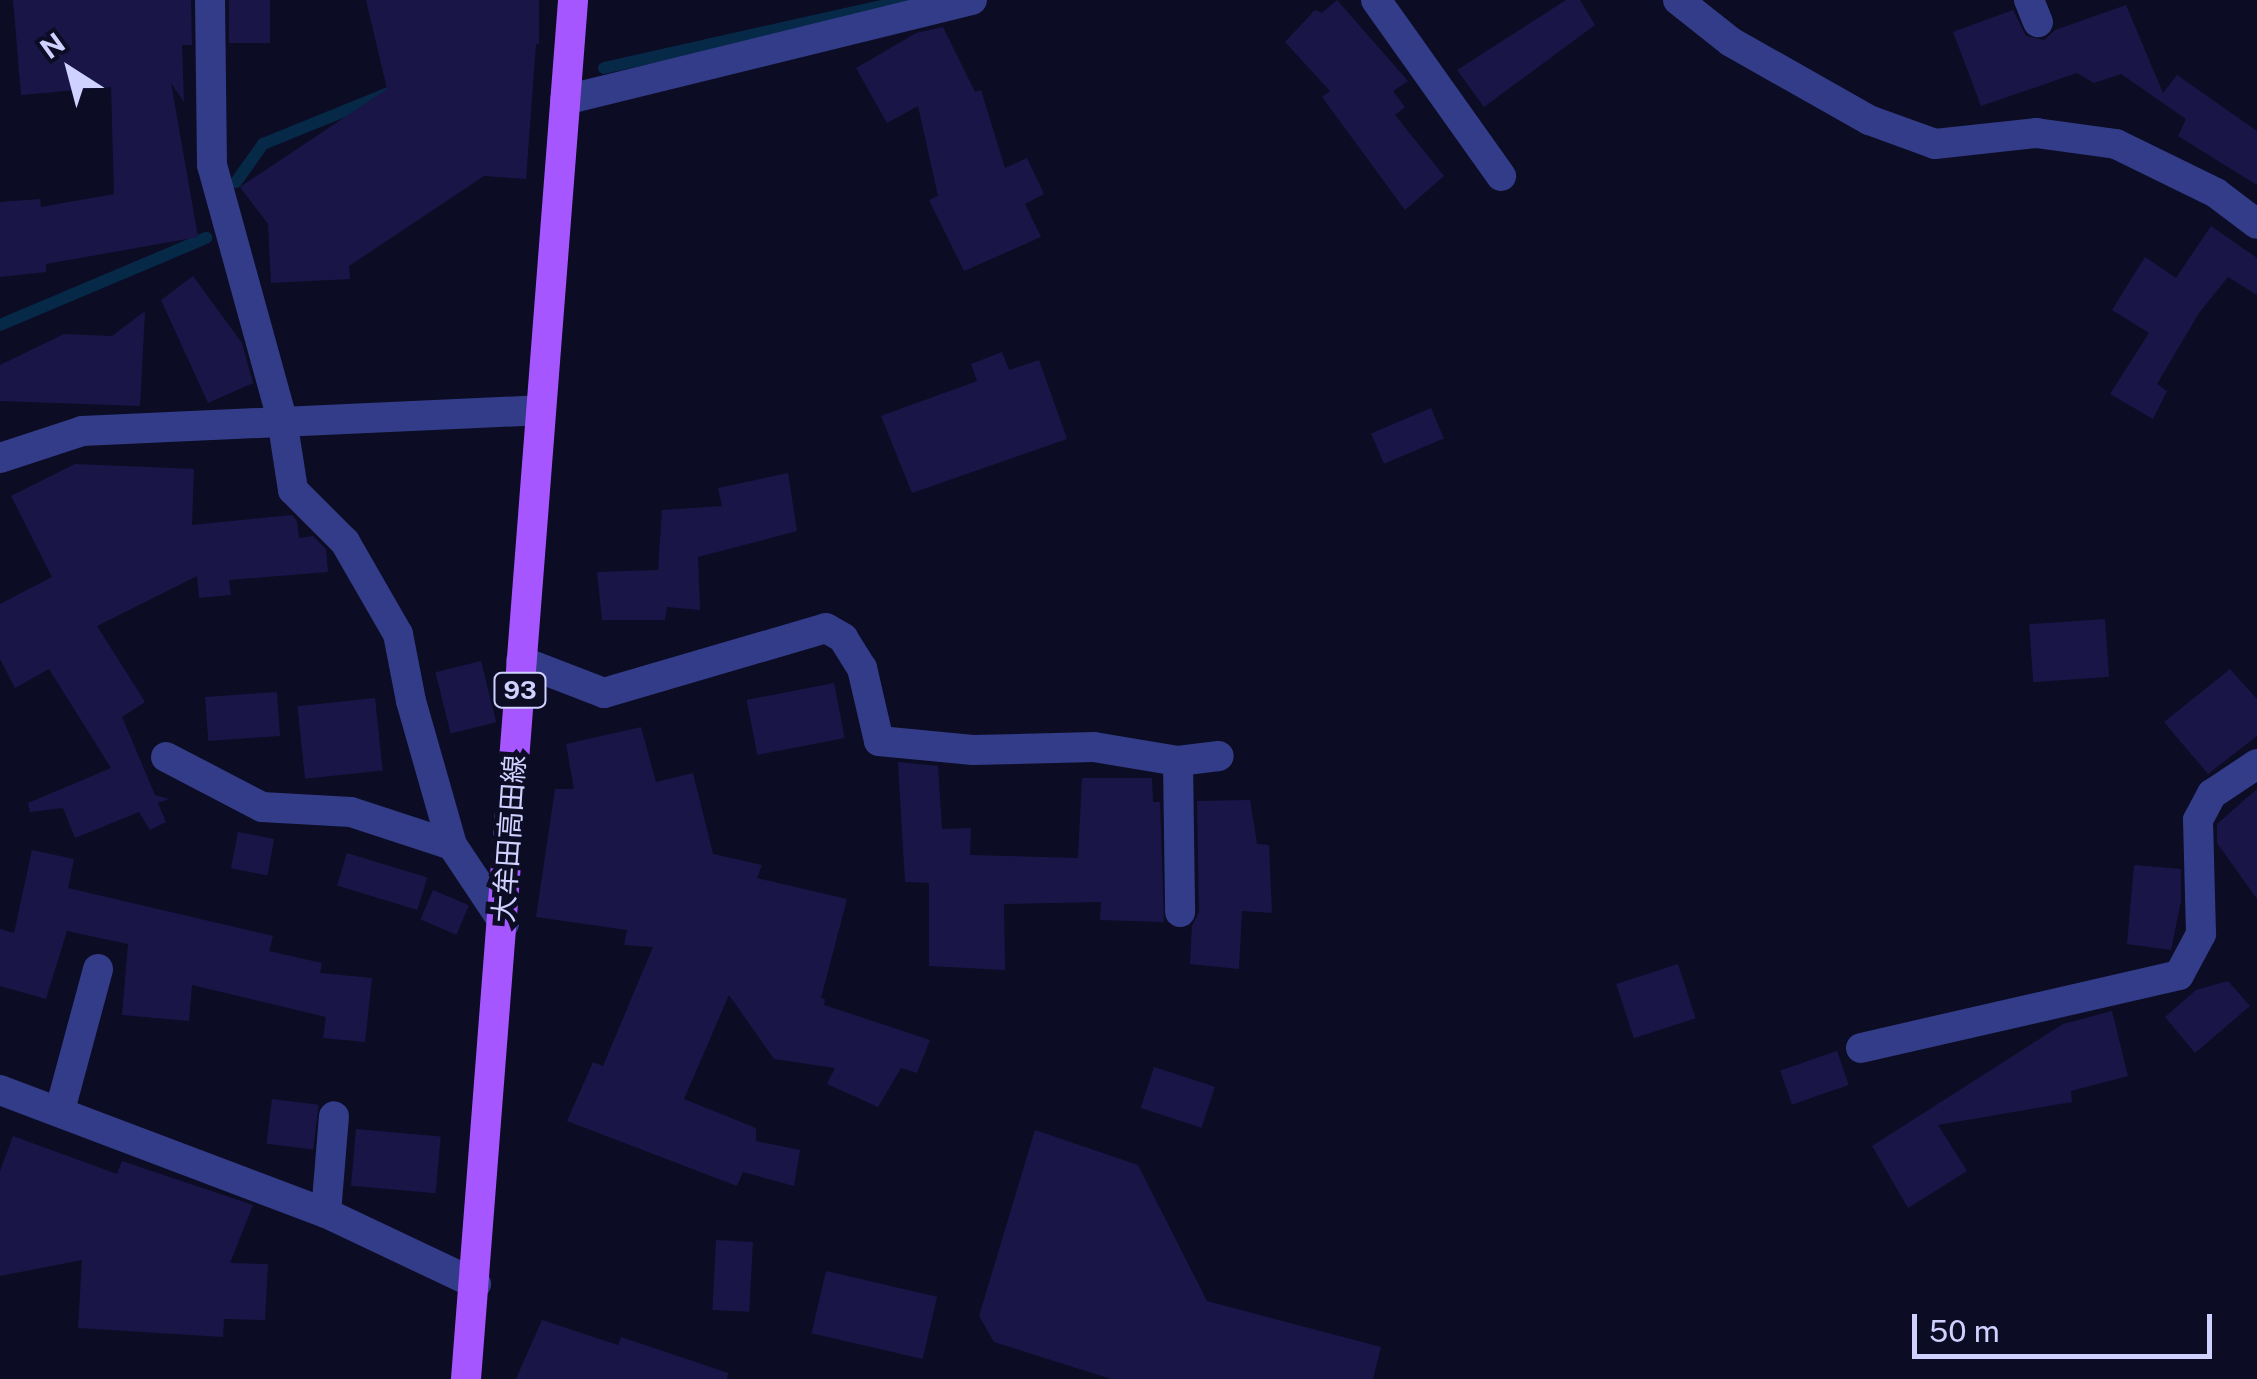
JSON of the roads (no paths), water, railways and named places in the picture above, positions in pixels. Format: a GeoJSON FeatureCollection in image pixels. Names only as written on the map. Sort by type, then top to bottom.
{"type":"FeatureCollection","features":[{"type":"Feature","properties":{"kind":"main road","name":"大牟田高田線"},"geometry":{"type":"LineString","coordinates":[[466,1379],[504,923],[538,410],[573,0]]}},
{"type":"Feature","properties":{"kind":"street"},"geometry":{"type":"LineString","coordinates":[[210,0],[212,166],[282,419],[293,490],[345,542],[398,634],[411,701],[452,845],[504,923]]}},
{"type":"Feature","properties":{"kind":"street"},"geometry":{"type":"LineString","coordinates":[[565,100],[972,0]]}},
{"type":"Feature","properties":{"kind":"street"},"geometry":{"type":"LineString","coordinates":[[1376,0],[1501,176]]}},
{"type":"Feature","properties":{"kind":"street"},"geometry":{"type":"LineString","coordinates":[[1678,0],[1731,42],[1869,120],[1935,144],[2036,134],[2116,144],[2216,194],[2257,224]]}},
{"type":"Feature","properties":{"kind":"street"},"geometry":{"type":"LineString","coordinates":[[0,458],[82,431],[538,410]]}},
{"type":"Feature","properties":{"kind":"street"},"geometry":{"type":"LineString","coordinates":[[522,660],[604,694],[826,628],[844,638],[862,668],[879,740],[973,750],[1094,747],[1178,760],[1218,756]]}},
{"type":"Feature","properties":{"kind":"street"},"geometry":{"type":"LineString","coordinates":[[166,757],[262,807],[351,812],[452,845]]}},
{"type":"Feature","properties":{"kind":"street"},"geometry":{"type":"LineString","coordinates":[[1178,760],[1180,912]]}},
{"type":"Feature","properties":{"kind":"street"},"geometry":{"type":"LineString","coordinates":[[1861,1048],[2179,975],[2201,934],[2198,820],[2212,794],[2257,764]]}},
{"type":"Feature","properties":{"kind":"street"},"geometry":{"type":"LineString","coordinates":[[60,1110],[98,969]]}},
{"type":"Feature","properties":{"kind":"street"},"geometry":{"type":"LineString","coordinates":[[0,1090],[326,1214],[476,1284]]}},
{"type":"Feature","properties":{"kind":"street"},"geometry":{"type":"LineString","coordinates":[[326,1214],[334,1116]]}},
{"type":"Feature","properties":{"kind":"waterway"},"geometry":{"type":"LineString","coordinates":[[604,68],[908,0]]}},
{"type":"Feature","properties":{"kind":"waterway"},"geometry":{"type":"LineString","coordinates":[[236,182],[263,144],[396,90]]}},
{"type":"Feature","properties":{"kind":"waterway"},"geometry":{"type":"LineString","coordinates":[[0,325],[206,238]]}}]}
